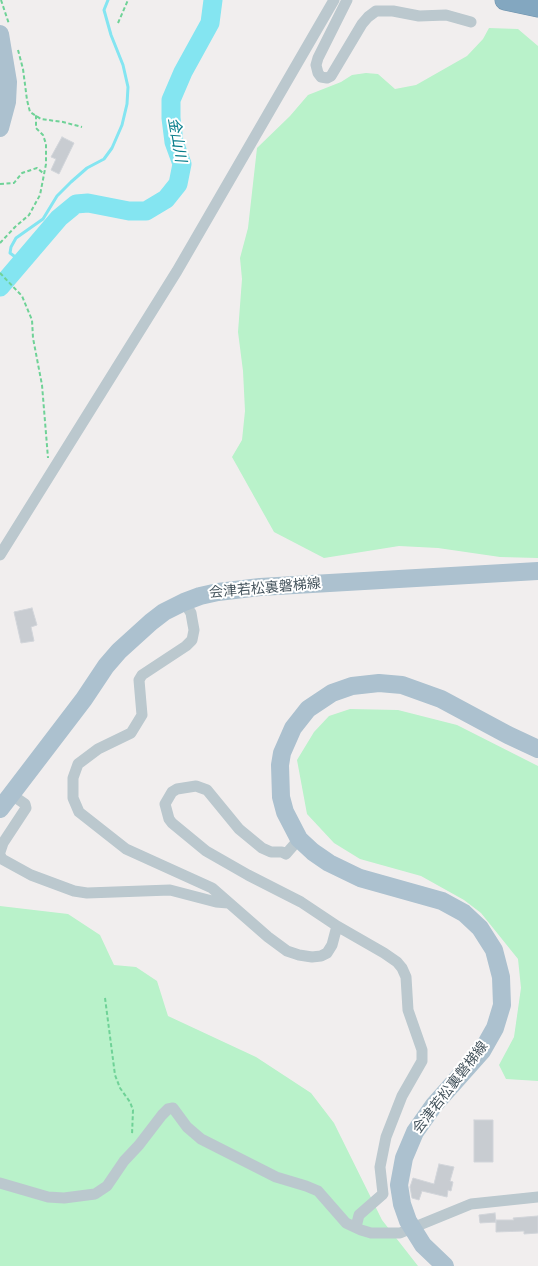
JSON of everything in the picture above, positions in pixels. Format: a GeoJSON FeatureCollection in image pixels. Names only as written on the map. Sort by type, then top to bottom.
{"type":"FeatureCollection","features":[{"type":"Feature","properties":{"kind":"highway"},"geometry":{"type":"LineString","coordinates":[[505,0],[538,7]]}},
{"type":"Feature","properties":{"kind":"main road"},"geometry":{"type":"LineString","coordinates":[[0,128],[7,102],[8,82],[5,30]]}},
{"type":"Feature","properties":{"kind":"main road","name":"会津若松裏磐梯線"},"geometry":{"type":"LineString","coordinates":[[0,809],[118,651],[164,612],[184,602],[218,592],[260,587],[538,571]]}},
{"type":"Feature","properties":{"kind":"main road","name":"会津若松裏磐梯線"},"geometry":{"type":"LineString","coordinates":[[446,1266],[423,1245],[412,1229],[402,1204],[399,1185],[404,1158],[415,1132],[434,1105],[482,1051],[495,1028],[502,1005],[502,977],[494,950],[480,928],[464,913],[442,901],[360,878],[321,858],[299,838],[285,812],[281,797],[279,773],[282,753],[293,728],[308,710],[332,693],[352,686],[379,683],[402,685],[441,699],[538,749]]}},
{"type":"Feature","properties":{"kind":"street"},"geometry":{"type":"LineString","coordinates":[[0,555],[177,271],[334,0]]}},
{"type":"Feature","properties":{"kind":"street"},"geometry":{"type":"LineString","coordinates":[[347,0],[318,58],[316,65],[318,73],[322,77],[330,76],[362,24],[376,12],[393,11],[418,16],[446,15],[471,22]]}},
{"type":"Feature","properties":{"kind":"street"},"geometry":{"type":"LineString","coordinates":[[184,602],[191,613],[194,630],[192,640],[142,675],[139,680],[142,715],[131,733],[98,749],[78,764],[73,778],[73,798],[80,812],[126,849],[212,888],[268,938],[287,951],[299,956],[321,956],[327,953],[332,945],[337,926]]}},
{"type":"Feature","properties":{"kind":"street"},"geometry":{"type":"LineString","coordinates":[[299,838],[286,854],[271,852],[262,848],[239,829],[207,790],[196,786],[177,789],[172,792],[165,804],[172,823],[206,851],[301,902],[337,926],[384,953],[402,968],[406,977],[408,1010],[422,1050],[422,1061],[402,1096],[386,1137],[380,1167],[383,1194],[359,1215],[356,1227]]}},
{"type":"Feature","properties":{"kind":"street"},"geometry":{"type":"LineString","coordinates":[[12,795],[25,804],[26,808],[3,843],[0,853],[2,859],[30,875],[74,891],[87,893],[170,890],[216,902],[228,903]]}},
{"type":"Feature","properties":{"kind":"street"},"geometry":{"type":"LineString","coordinates":[[0,1183],[48,1197],[64,1198],[95,1194],[107,1186],[131,1152],[162,1114],[168,1109],[173,1108],[187,1127],[201,1139],[276,1177],[318,1191],[346,1223],[361,1230],[400,1233],[471,1204],[538,1197]]}},
{"type":"Feature","properties":{"kind":"path"},"geometry":{"type":"LineString","coordinates":[[1,0],[5,30]]}},
{"type":"Feature","properties":{"kind":"path"},"geometry":{"type":"LineString","coordinates":[[118,23],[128,0]]}},
{"type":"Feature","properties":{"kind":"path"},"geometry":{"type":"LineString","coordinates":[[16,43],[23,69],[30,112],[41,119],[82,127]]}},
{"type":"Feature","properties":{"kind":"path"},"geometry":{"type":"LineString","coordinates":[[0,243],[29,215],[40,195],[46,164],[46,144],[43,135],[36,128],[36,115]]}},
{"type":"Feature","properties":{"kind":"path"},"geometry":{"type":"LineString","coordinates":[[0,184],[14,183],[22,173],[37,168],[44,174]]}},
{"type":"Feature","properties":{"kind":"path"},"geometry":{"type":"LineString","coordinates":[[0,274],[22,296],[32,320],[42,385],[50,475]]}},
{"type":"Feature","properties":{"kind":"path"},"geometry":{"type":"LineString","coordinates":[[105,998],[115,1075],[133,1110],[131,1152]]}},
{"type":"Feature","properties":{"kind":"green space"},"geometry":{"type":"Polygon","coordinates":[[[489,28],[518,29],[538,46],[538,558],[500,557],[438,548],[399,546],[324,558],[274,532],[232,457],[242,440],[245,411],[243,371],[238,332],[242,279],[240,258],[248,228],[257,148],[290,116],[308,95],[341,82],[352,75],[366,73],[378,74],[395,89],[416,85],[467,56],[483,39],[489,28]]]}},
{"type":"Feature","properties":{"kind":"green space"},"geometry":{"type":"Polygon","coordinates":[[[350,709],[398,710],[457,725],[538,766],[538,1081],[506,1079],[499,1065],[514,1037],[521,988],[518,959],[481,913],[464,900],[421,876],[360,859],[334,843],[307,814],[297,760],[314,732],[329,716],[350,709]]]}},
{"type":"Feature","properties":{"kind":"green space"},"geometry":{"type":"Polygon","coordinates":[[[0,906],[68,914],[100,935],[114,965],[136,967],[157,981],[168,1016],[256,1057],[311,1093],[334,1123],[382,1220],[418,1266],[0,1266],[0,906]]]}},
{"type":"Feature","properties":{"kind":"building"},"geometry":{"type":"Polygon","coordinates":[[[62,137],[74,143],[59,174],[51,170],[56,159],[51,157],[62,137]]]}},
{"type":"Feature","properties":{"kind":"building"},"geometry":{"type":"Polygon","coordinates":[[[32,608],[37,625],[31,627],[34,641],[21,643],[14,612],[32,608]]]}},
{"type":"Feature","properties":{"kind":"building"},"geometry":{"type":"Polygon","coordinates":[[[474,1120],[493,1120],[493,1162],[474,1162],[474,1120]]]}},
{"type":"Feature","properties":{"kind":"building"},"geometry":{"type":"Polygon","coordinates":[[[439,1164],[454,1167],[450,1181],[453,1182],[451,1191],[448,1190],[447,1197],[422,1191],[419,1200],[412,1198],[410,1187],[413,1178],[434,1184],[439,1164]]]}},
{"type":"Feature","properties":{"kind":"building"},"geometry":{"type":"Polygon","coordinates":[[[495,1213],[496,1222],[480,1223],[479,1215],[495,1213]]]}},
{"type":"Feature","properties":{"kind":"building"},"geometry":{"type":"Polygon","coordinates":[[[538,1216],[538,1233],[524,1234],[524,1231],[496,1232],[496,1220],[514,1220],[513,1218],[538,1216]]]}},
{"type":"Feature","properties":{"kind":"waterway"},"geometry":{"type":"LineString","coordinates":[[22,262],[10,253],[16,238],[43,219],[57,196],[71,182],[87,168],[104,159],[112,148],[122,125],[127,104],[128,87],[123,65],[111,35],[104,10],[108,0]]}},
{"type":"Feature","properties":{"kind":"waterway","name":"金山川"},"geometry":{"type":"LineString","coordinates":[[0,287],[59,218],[76,204],[88,203],[129,211],[146,211],[166,199],[178,184],[182,164],[174,142],[171,100],[183,72],[210,23],[213,0]]}}]}
